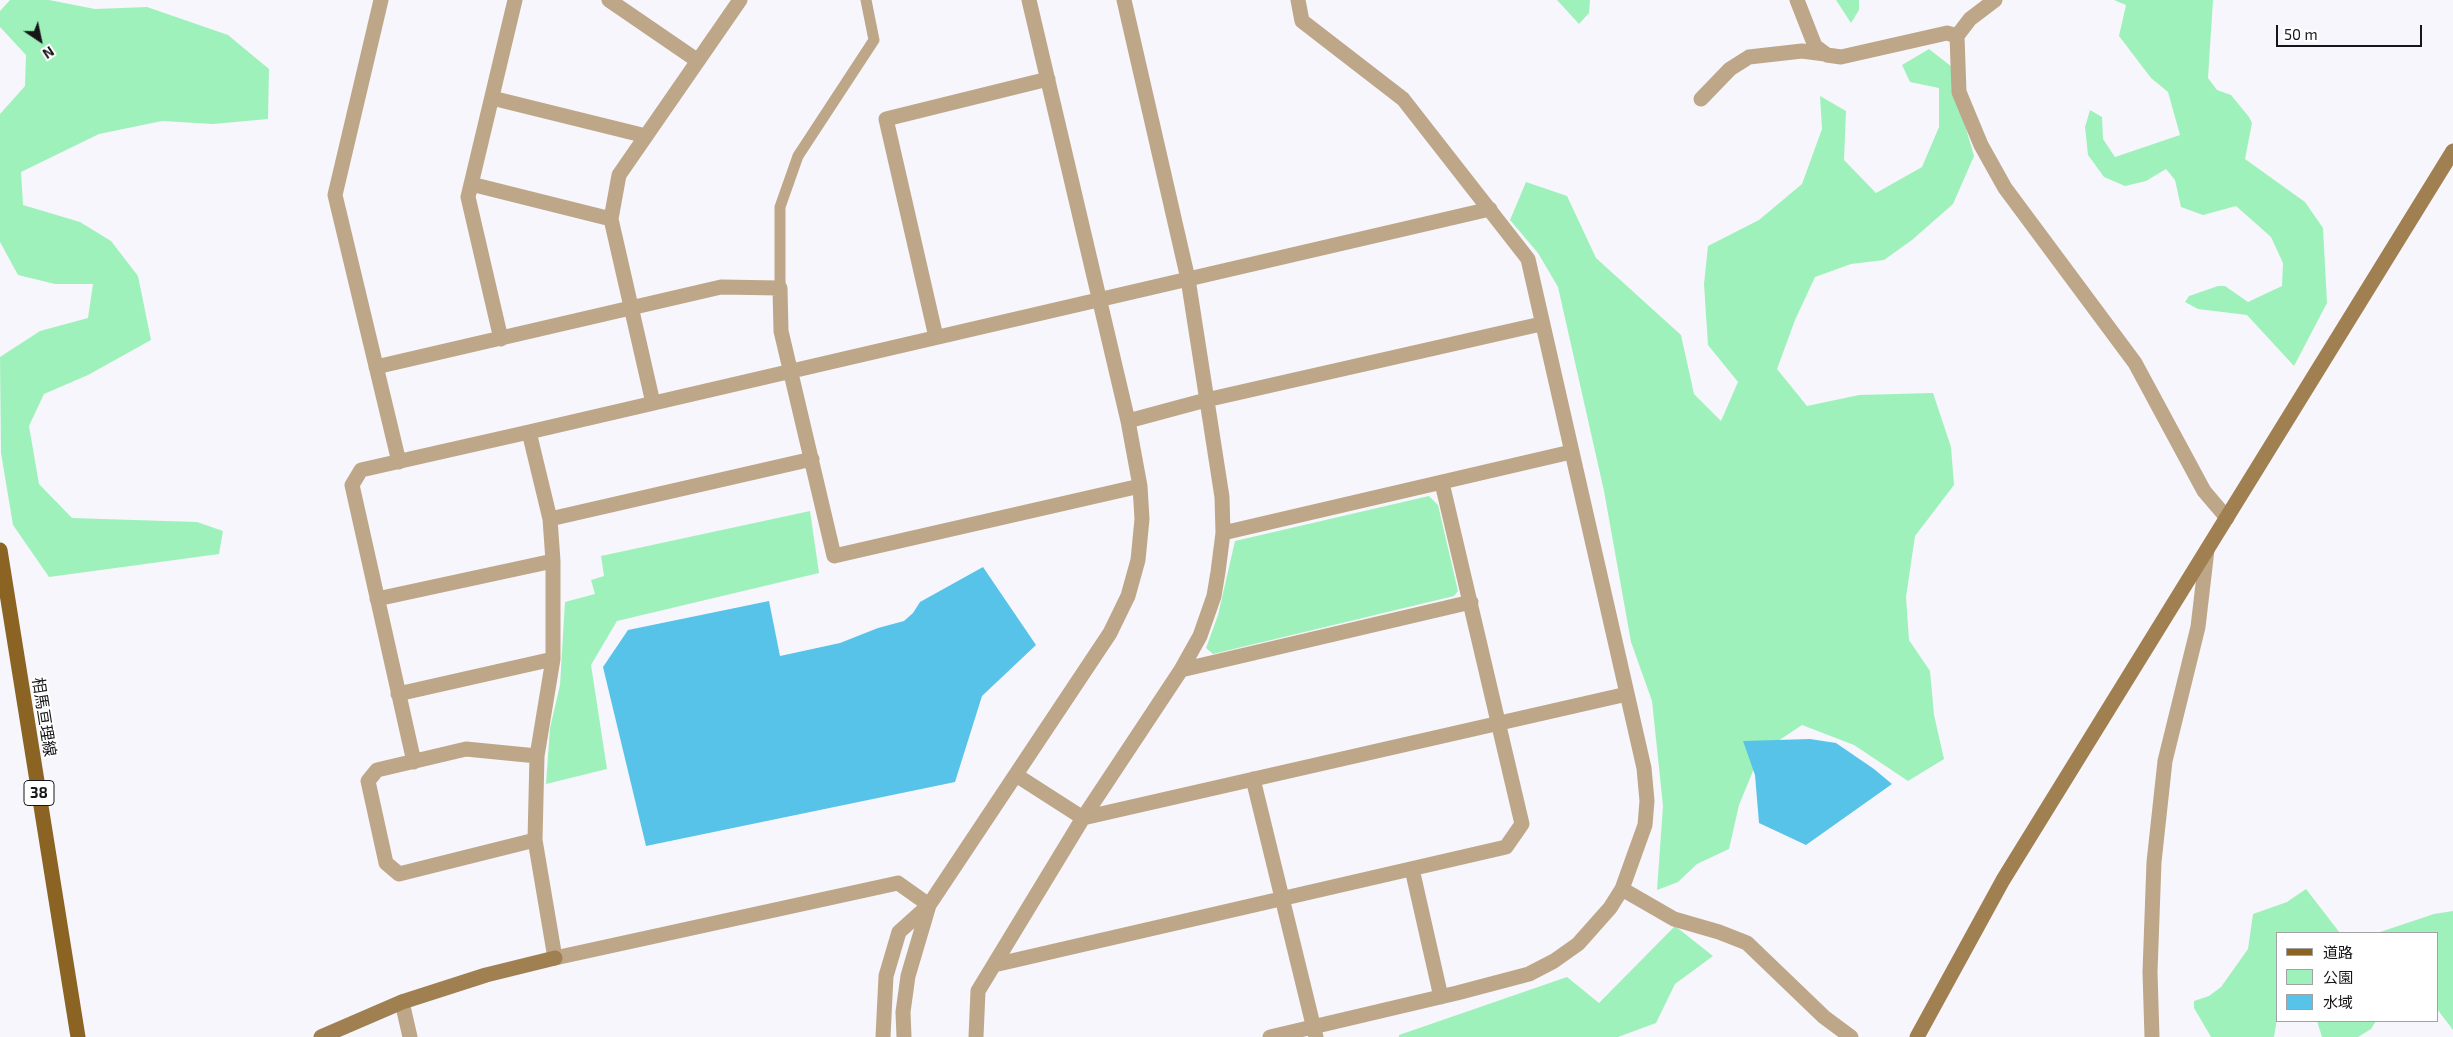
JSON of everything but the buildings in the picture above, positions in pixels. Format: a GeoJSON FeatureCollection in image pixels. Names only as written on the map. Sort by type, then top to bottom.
{"type":"FeatureCollection","features":[{"type":"Feature","properties":{"kind":"main road","name":"相馬亘理線"},"geometry":{"type":"LineString","coordinates":[[0,550],[78,1037]]}},
{"type":"Feature","properties":{"kind":"street"},"geometry":{"type":"LineString","coordinates":[[381,0],[335,195],[399,462]]}},
{"type":"Feature","properties":{"kind":"street"},"geometry":{"type":"LineString","coordinates":[[609,0],[698,61]]}},
{"type":"Feature","properties":{"kind":"street"},"geometry":{"type":"LineString","coordinates":[[653,403],[611,219],[619,175],[740,0]]}},
{"type":"Feature","properties":{"kind":"street"},"geometry":{"type":"LineString","coordinates":[[883,1037],[886,976],[899,932],[929,905],[1110,634],[1128,596],[1138,560],[1142,519],[1140,486],[1128,421],[1029,0]]}},
{"type":"Feature","properties":{"kind":"street"},"geometry":{"type":"LineString","coordinates":[[976,1037],[978,991],[1083,818],[1181,670],[1200,636],[1214,596],[1223,532],[1222,497],[1188,279],[1124,0]]}},
{"type":"Feature","properties":{"kind":"street"},"geometry":{"type":"LineString","coordinates":[[1270,1037],[1314,1032],[1529,974],[1554,962],[1578,944],[1610,908],[1622,889],[1646,825],[1647,801],[1644,768],[1541,324],[1528,259],[1403,99],[1302,21],[1298,0]]}},
{"type":"Feature","properties":{"kind":"street"},"geometry":{"type":"LineString","coordinates":[[1797,0],[1815,46],[1827,55]]}},
{"type":"Feature","properties":{"kind":"street"},"geometry":{"type":"LineString","coordinates":[[1995,0],[1970,19],[1957,36],[1959,92],[1981,146],[2004,188],[2135,362],[2204,491],[2227,518]]}},
{"type":"Feature","properties":{"kind":"street"},"geometry":{"type":"LineString","coordinates":[[501,339],[468,197],[492,98],[512,1]]}},
{"type":"Feature","properties":{"kind":"street"},"geometry":{"type":"LineString","coordinates":[[1701,99],[1730,69],[1749,57],[1802,50],[1841,57],[1947,33],[1957,36]]}},
{"type":"Feature","properties":{"kind":"street"},"geometry":{"type":"LineString","coordinates":[[936,337],[886,119],[1048,79]]}},
{"type":"Feature","properties":{"kind":"street"},"geometry":{"type":"LineString","coordinates":[[492,98],[646,136]]}},
{"type":"Feature","properties":{"kind":"street"},"geometry":{"type":"LineString","coordinates":[[1917,1037],[2003,880],[2453,151]]}},
{"type":"Feature","properties":{"kind":"street"},"geometry":{"type":"LineString","coordinates":[[471,184],[611,219]]}},
{"type":"Feature","properties":{"kind":"street"},"geometry":{"type":"LineString","coordinates":[[414,762],[352,485],[361,470],[1099,301],[1490,209]]}},
{"type":"Feature","properties":{"kind":"street"},"geometry":{"type":"LineString","coordinates":[[376,367],[721,287],[780,288],[782,331],[834,556],[1140,486]]}},
{"type":"Feature","properties":{"kind":"street"},"geometry":{"type":"LineString","coordinates":[[1128,421],[1206,400],[1541,324]]}},
{"type":"Feature","properties":{"kind":"street"},"geometry":{"type":"LineString","coordinates":[[529,432],[550,519],[553,560],[553,659],[537,756],[535,840],[555,958]]}},
{"type":"Feature","properties":{"kind":"street"},"geometry":{"type":"LineString","coordinates":[[1223,532],[1572,452]]}},
{"type":"Feature","properties":{"kind":"street"},"geometry":{"type":"LineString","coordinates":[[550,519],[812,459]]}},
{"type":"Feature","properties":{"kind":"street"},"geometry":{"type":"LineString","coordinates":[[994,965],[1506,847],[1522,824],[1442,483]]}},
{"type":"Feature","properties":{"kind":"street"},"geometry":{"type":"LineString","coordinates":[[2152,1037],[2150,972],[2154,862],[2165,761],[2198,627],[2207,550]]}},
{"type":"Feature","properties":{"kind":"street"},"geometry":{"type":"LineString","coordinates":[[377,599],[553,560]]}},
{"type":"Feature","properties":{"kind":"street"},"geometry":{"type":"LineString","coordinates":[[1181,670],[1471,602]]}},
{"type":"Feature","properties":{"kind":"street"},"geometry":{"type":"LineString","coordinates":[[398,694],[553,659]]}},
{"type":"Feature","properties":{"kind":"street"},"geometry":{"type":"LineString","coordinates":[[1016,776],[1083,818],[1499,721],[1627,694]]}},
{"type":"Feature","properties":{"kind":"street"},"geometry":{"type":"LineString","coordinates":[[535,840],[398,874],[386,863],[368,781],[377,770],[466,749],[537,756]]}},
{"type":"Feature","properties":{"kind":"street"},"geometry":{"type":"LineString","coordinates":[[1253,779],[1314,1032]]}},
{"type":"Feature","properties":{"kind":"street"},"geometry":{"type":"LineString","coordinates":[[1412,869],[1441,997]]}},
{"type":"Feature","properties":{"kind":"street"},"geometry":{"type":"LineString","coordinates":[[321,1037],[402,1002],[486,975],[555,958],[898,884],[929,905]]}},
{"type":"Feature","properties":{"kind":"street"},"geometry":{"type":"LineString","coordinates":[[1622,889],[1674,919],[1719,932],[1747,943],[1824,1017],[1851,1037]]}},
{"type":"Feature","properties":{"kind":"street"},"geometry":{"type":"LineString","coordinates":[[904,1037],[903,1012],[908,976],[929,905]]}},
{"type":"Feature","properties":{"kind":"street"},"geometry":{"type":"LineString","coordinates":[[402,1002],[410,1037]]}},
{"type":"Feature","properties":{"kind":"lane"},"geometry":{"type":"LineString","coordinates":[[780,288],[780,207],[798,156],[874,40],[866,0]]}},
{"type":"Feature","properties":{"kind":"green space"},"geometry":{"type":"Polygon","coordinates":[[[10,0],[49,0],[95,9],[147,7],[228,35],[269,69],[268,119],[213,124],[162,121],[99,134],[21,172],[23,205],[80,222],[111,241],[138,276],[151,340],[88,375],[44,394],[29,426],[39,484],[72,518],[197,522],[223,531],[219,554],[49,577],[13,525],[1,453],[0,357],[40,331],[88,318],[93,284],[55,284],[18,275],[0,242],[0,114],[25,86],[26,55],[0,27],[0,11],[10,0]]]}},
{"type":"Feature","properties":{"kind":"green space"},"geometry":{"type":"Polygon","coordinates":[[[1557,0],[1590,0],[1589,13],[1579,24],[1557,0]]]}},
{"type":"Feature","properties":{"kind":"green space"},"geometry":{"type":"Polygon","coordinates":[[[1836,0],[1859,0],[1859,10],[1851,23],[1836,0]]]}},
{"type":"Feature","properties":{"kind":"green space"},"geometry":{"type":"Polygon","coordinates":[[[2114,0],[2213,0],[2208,78],[2217,90],[2231,95],[2252,123],[2245,159],[2305,202],[2323,228],[2327,303],[2294,366],[2247,315],[2198,309],[2185,302],[2189,296],[2218,286],[2225,286],[2248,302],[2282,286],[2283,263],[2271,237],[2236,206],[2203,215],[2181,207],[2175,180],[2166,169],[2146,181],[2125,186],[2104,177],[2088,155],[2085,127],[2090,110],[2102,117],[2103,139],[2115,157],[2180,135],[2168,92],[2151,78],[2119,36],[2126,5],[2114,0]]]}},
{"type":"Feature","properties":{"kind":"green space"},"geometry":{"type":"Polygon","coordinates":[[[1929,49],[1952,67],[1960,108],[1974,156],[1953,204],[1912,240],[1884,260],[1851,264],[1815,277],[1795,320],[1777,369],[1807,406],[1859,395],[1933,393],[1951,447],[1954,485],[1915,536],[1906,597],[1909,640],[1930,671],[1934,715],[1944,759],[1908,781],[1854,745],[1802,725],[1769,747],[1753,771],[1739,805],[1729,849],[1697,864],[1678,882],[1657,890],[1663,806],[1652,701],[1631,642],[1604,491],[1558,287],[1538,253],[1510,220],[1526,182],[1567,196],[1596,258],[1681,335],[1694,394],[1721,421],[1738,382],[1708,345],[1704,284],[1708,246],[1759,220],[1802,184],[1822,129],[1820,96],[1846,111],[1844,160],[1876,193],[1922,167],[1939,127],[1939,88],[1910,82],[1902,65],[1929,49]]]}},
{"type":"Feature","properties":{"kind":"green space"},"geometry":{"type":"Polygon","coordinates":[[[1429,496],[1438,505],[1458,591],[1454,596],[1213,654],[1206,648],[1218,615],[1235,541],[1429,496]]]}},
{"type":"Feature","properties":{"kind":"green space"},"geometry":{"type":"Polygon","coordinates":[[[810,511],[819,573],[617,621],[591,665],[607,769],[546,784],[550,728],[560,685],[565,602],[595,594],[591,580],[604,576],[601,556],[810,511]]]}},
{"type":"Feature","properties":{"kind":"green space"},"geometry":{"type":"Polygon","coordinates":[[[2306,889],[2339,932],[2276,932],[2276,1022],[2274,1037],[2211,1037],[2194,1008],[2194,1001],[2209,996],[2221,987],[2248,949],[2253,914],[2287,902],[2306,889]]]}},
{"type":"Feature","properties":{"kind":"green space"},"geometry":{"type":"Polygon","coordinates":[[[2453,911],[2453,1030],[2438,1010],[2438,932],[2380,932],[2434,914],[2453,911]]]}},
{"type":"Feature","properties":{"kind":"green space"},"geometry":{"type":"Polygon","coordinates":[[[1675,926],[1713,956],[1675,984],[1656,1023],[1618,1037],[1399,1037],[1399,1035],[1567,977],[1599,1003],[1675,926]]]}},
{"type":"Feature","properties":{"kind":"green space"},"geometry":{"type":"Polygon","coordinates":[[[2317,1022],[2375,1022],[2371,1029],[2358,1037],[2322,1037],[2317,1022]]]}},
{"type":"Feature","properties":{"kind":"water"},"geometry":{"type":"Polygon","coordinates":[[[983,567],[1036,645],[982,696],[955,782],[646,846],[603,667],[628,630],[769,601],[780,656],[840,643],[878,628],[904,621],[913,613],[920,602],[983,567]]]}},
{"type":"Feature","properties":{"kind":"water"},"geometry":{"type":"Polygon","coordinates":[[[1810,739],[1836,743],[1892,784],[1806,845],[1759,823],[1755,775],[1743,741],[1810,739]]]}}]}
